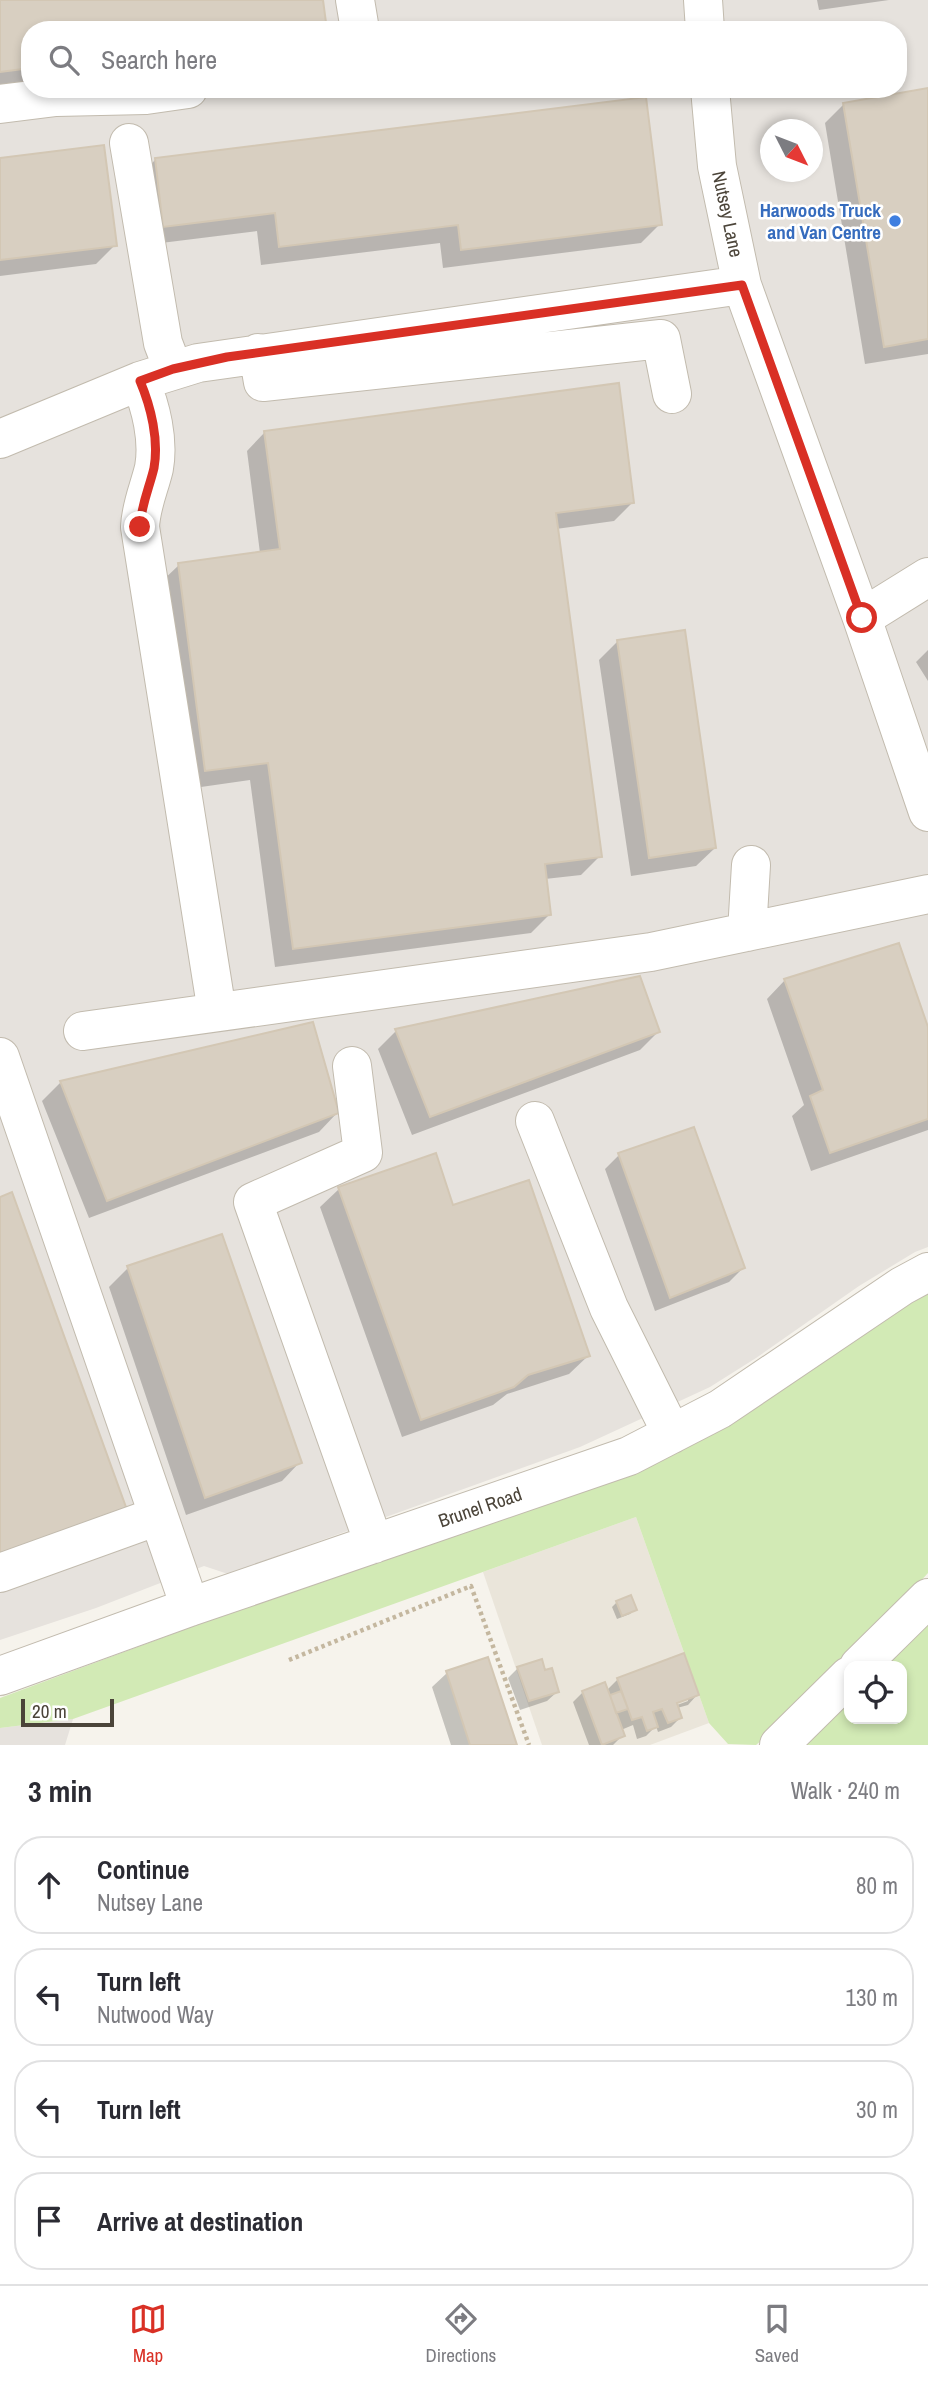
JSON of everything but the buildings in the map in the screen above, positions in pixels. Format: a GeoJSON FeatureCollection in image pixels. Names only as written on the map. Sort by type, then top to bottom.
{"type":"FeatureCollection","features":[{"type":"Feature","properties":{"kind":"lane"},"geometry":{"type":"LineString","coordinates":[[355,0],[358,21]]}},
{"type":"Feature","properties":{"kind":"lane"},"geometry":{"type":"LineString","coordinates":[[704,0],[705,21]]}},
{"type":"Feature","properties":{"kind":"lane"},"geometry":{"type":"LineString","coordinates":[[0,104],[48,98]]}},
{"type":"Feature","properties":{"kind":"lane","name":"Nutsey Lane"},"geometry":{"type":"LineString","coordinates":[[711,98],[717,166],[742,285],[862,618],[928,811]]}},
{"type":"Feature","properties":{"kind":"lane"},"geometry":{"type":"LineString","coordinates":[[129,143],[163,343],[150,413],[156,456],[141,508],[140,527],[217,1012]]}},
{"type":"Feature","properties":{"kind":"lane"},"geometry":{"type":"LineString","coordinates":[[0,439],[156,375],[227,357],[742,285]]}},
{"type":"Feature","properties":{"kind":"lane"},"geometry":{"type":"LineString","coordinates":[[258,353],[263,382],[661,339],[672,394]]}},
{"type":"Feature","properties":{"kind":"lane"},"geometry":{"type":"LineString","coordinates":[[862,618],[928,578]]}},
{"type":"Feature","properties":{"kind":"lane"},"geometry":{"type":"LineString","coordinates":[[747,932],[751,865]]}},
{"type":"Feature","properties":{"kind":"lane"},"geometry":{"type":"LineString","coordinates":[[83,1031],[651,952],[928,894]]}},
{"type":"Feature","properties":{"kind":"lane"},"geometry":{"type":"LineString","coordinates":[[0,1057],[190,1607]]}},
{"type":"Feature","properties":{"kind":"lane"},"geometry":{"type":"LineString","coordinates":[[352,1066],[363,1153],[253,1202],[374,1544]]}},
{"type":"Feature","properties":{"kind":"lane"},"geometry":{"type":"LineString","coordinates":[[535,1121],[609,1308],[672,1434]]}},
{"type":"Feature","properties":{"kind":"lane","name":"Brunel Road"},"geometry":{"type":"LineString","coordinates":[[0,1676],[190,1607],[629,1456],[720,1409],[902,1286],[928,1272]]}},
{"type":"Feature","properties":{"kind":"lane"},"geometry":{"type":"LineString","coordinates":[[0,1573],[158,1516]]}},
{"type":"Feature","properties":{"kind":"lane"},"geometry":{"type":"LineString","coordinates":[[864,1661],[928,1598]]}},
{"type":"Feature","properties":{"kind":"lane"},"geometry":{"type":"LineString","coordinates":[[779,1745],[844,1681]]}},
{"type":"Feature","properties":{"kind":"path"},"geometry":{"type":"LineString","coordinates":[[289,1660],[471,1586],[529,1745]]}},
{"type":"Feature","properties":{"kind":"shaded area"},"geometry":{"type":"Polygon","coordinates":[[[0,0],[928,0],[928,1247],[859,1286],[710,1387],[580,1447],[228,1574],[204,1566],[96,1608],[0,1640],[0,0]]]}},
{"type":"Feature","properties":{"kind":"shaded area"},"geometry":{"type":"Polygon","coordinates":[[[636,1517],[709,1723],[650,1745],[542,1745],[483,1572],[636,1517]]]}},
{"type":"Feature","properties":{"kind":"shaded area"},"geometry":{"type":"Polygon","coordinates":[[[73,1719],[65,1745],[0,1745],[0,1728],[73,1719]]]}},
{"type":"Feature","properties":{"kind":"green space"},"geometry":{"type":"Polygon","coordinates":[[[928,1293],[928,1573],[816,1694],[756,1745],[728,1744],[709,1723],[636,1517],[73,1719],[0,1728],[0,1698],[350,1568],[840,1347],[928,1293]]]}},
{"type":"Feature","properties":{"kind":"green space"},"geometry":{"type":"Polygon","coordinates":[[[928,1618],[928,1745],[803,1745],[844,1702],[844,1724],[907,1724],[907,1661],[885,1661],[928,1618]]]}},
{"type":"Feature","properties":{"kind":"place","name":"Harwoods Truck and Van Centre"},"geometry":{"type":"Point","coordinates":[895,221]}},
{"type":"Feature","properties":{"kind":"route"},"geometry":{"type":"LineString","coordinates":[[140,527],[141,508],[156,456],[150,413],[140,381],[173,369],[227,357],[742,285],[862,618]]}}]}
